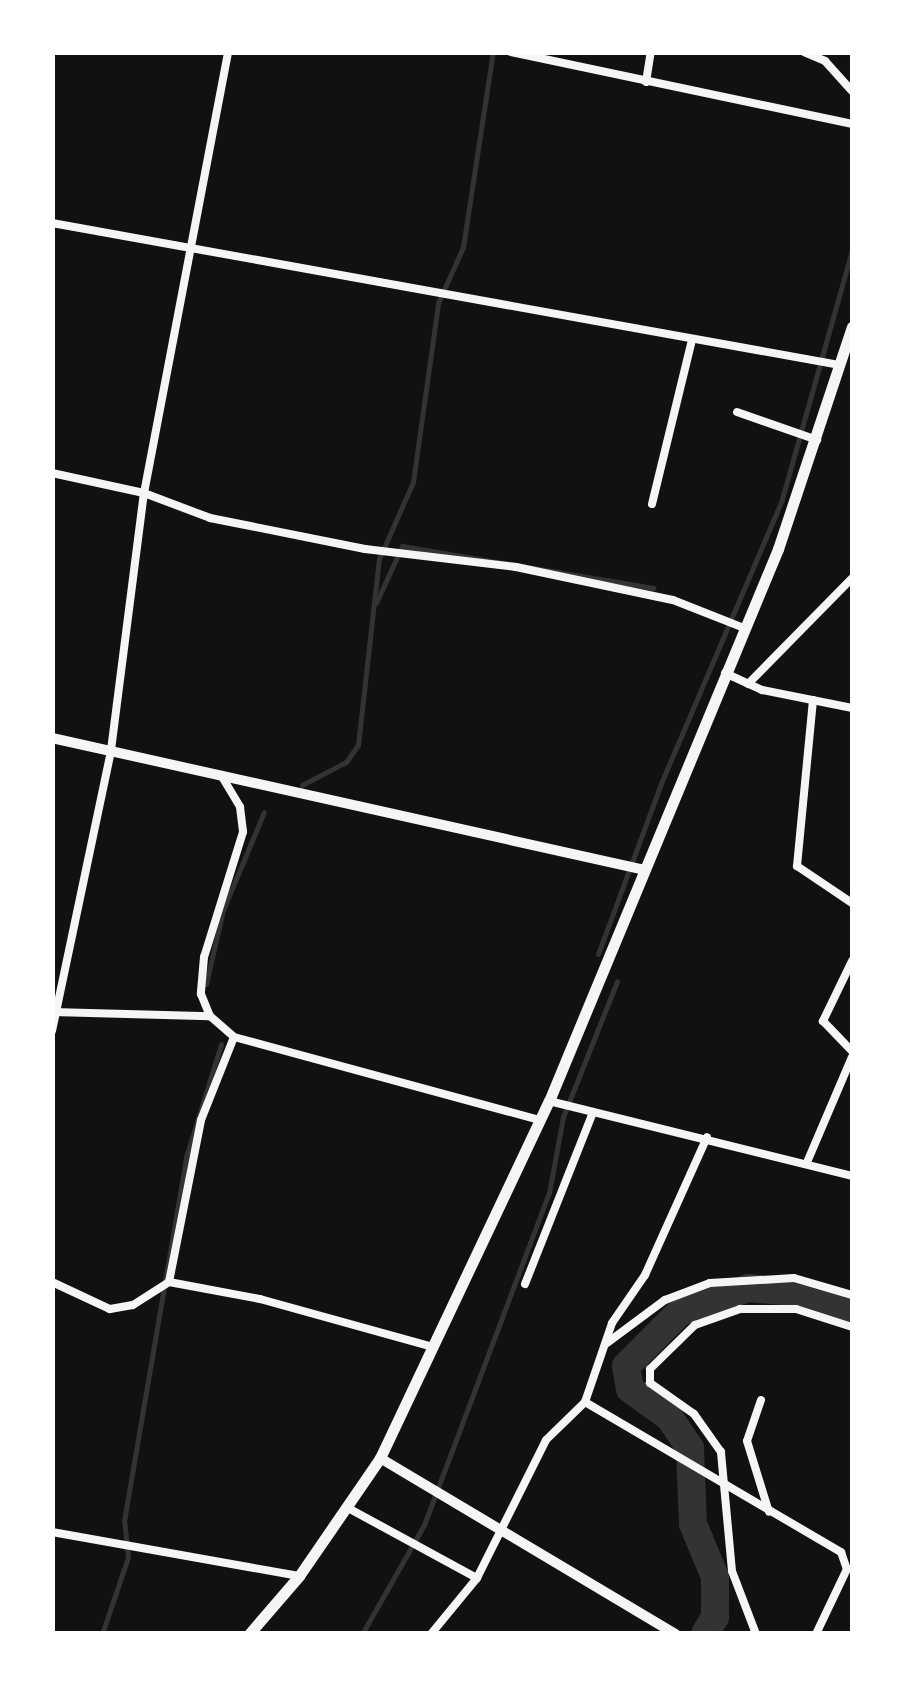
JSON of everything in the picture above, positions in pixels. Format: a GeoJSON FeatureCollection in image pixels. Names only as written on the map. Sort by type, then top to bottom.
{"type":"FeatureCollection","features":[{"type":"Feature","properties":{"kind":"main road"},"geometry":{"type":"LineString","coordinates":[[249,1634],[299,1576],[380,1458],[549,1101],[634,868],[744,628],[817,440],[852,326]]}},
{"type":"Feature","properties":{"kind":"street"},"geometry":{"type":"LineString","coordinates":[[52,1031],[110,750],[144,493],[228,52]]}},
{"type":"Feature","properties":{"kind":"street"},"geometry":{"type":"LineString","coordinates":[[511,52],[852,124]]}},
{"type":"Feature","properties":{"kind":"street"},"geometry":{"type":"LineString","coordinates":[[646,82],[651,52]]}},
{"type":"Feature","properties":{"kind":"street"},"geometry":{"type":"LineString","coordinates":[[804,52],[825,60],[852,91]]}},
{"type":"Feature","properties":{"kind":"street"},"geometry":{"type":"LineString","coordinates":[[52,223],[191,243],[841,366]]}},
{"type":"Feature","properties":{"kind":"street"},"geometry":{"type":"LineString","coordinates":[[652,504],[692,340]]}},
{"type":"Feature","properties":{"kind":"street"},"geometry":{"type":"LineString","coordinates":[[737,412],[817,440]]}},
{"type":"Feature","properties":{"kind":"street"},"geometry":{"type":"LineString","coordinates":[[52,473],[144,493],[210,518],[366,550],[516,567],[673,600],[744,628]]}},
{"type":"Feature","properties":{"kind":"street"},"geometry":{"type":"LineString","coordinates":[[748,684],[852,578]]}},
{"type":"Feature","properties":{"kind":"street"},"geometry":{"type":"LineString","coordinates":[[725,673],[748,684],[852,708]]}},
{"type":"Feature","properties":{"kind":"street"},"geometry":{"type":"LineString","coordinates":[[813,700],[798,870],[852,903]]}},
{"type":"Feature","properties":{"kind":"street"},"geometry":{"type":"LineString","coordinates":[[52,738],[634,868]]}},
{"type":"Feature","properties":{"kind":"street"},"geometry":{"type":"LineString","coordinates":[[221,775],[240,807],[242,832],[204,957],[202,994],[210,1016],[234,1036],[539,1120]]}},
{"type":"Feature","properties":{"kind":"street"},"geometry":{"type":"LineString","coordinates":[[808,1160],[852,1054],[823,1021],[852,961]]}},
{"type":"Feature","properties":{"kind":"street"},"geometry":{"type":"LineString","coordinates":[[54,1012],[210,1016]]}},
{"type":"Feature","properties":{"kind":"street"},"geometry":{"type":"LineString","coordinates":[[169,1282],[201,1120],[234,1036]]}},
{"type":"Feature","properties":{"kind":"street"},"geometry":{"type":"LineString","coordinates":[[549,1101],[808,1160],[852,1176]]}},
{"type":"Feature","properties":{"kind":"street"},"geometry":{"type":"LineString","coordinates":[[525,1284],[593,1112]]}},
{"type":"Feature","properties":{"kind":"street"},"geometry":{"type":"LineString","coordinates":[[431,1634],[477,1578],[546,1440],[585,1402],[601,1350],[654,1257],[707,1137]]}},
{"type":"Feature","properties":{"kind":"street"},"geometry":{"type":"LineString","coordinates":[[601,1350],[665,1300],[710,1283],[794,1278],[852,1295]]}},
{"type":"Feature","properties":{"kind":"street"},"geometry":{"type":"LineString","coordinates":[[52,1282],[110,1308],[133,1304],[169,1282],[260,1299],[434,1347]]}},
{"type":"Feature","properties":{"kind":"street"},"geometry":{"type":"LineString","coordinates":[[756,1634],[732,1571],[725,1485],[710,1431],[650,1383],[650,1370],[666,1348],[696,1325],[740,1309],[796,1309],[852,1327]]}},
{"type":"Feature","properties":{"kind":"street"},"geometry":{"type":"LineString","coordinates":[[761,1400],[747,1441],[769,1512]]}},
{"type":"Feature","properties":{"kind":"street"},"geometry":{"type":"LineString","coordinates":[[585,1402],[831,1546],[847,1563],[816,1634]]}},
{"type":"Feature","properties":{"kind":"street"},"geometry":{"type":"LineString","coordinates":[[380,1458],[673,1633]]}},
{"type":"Feature","properties":{"kind":"street"},"geometry":{"type":"LineString","coordinates":[[348,1508],[477,1578]]}},
{"type":"Feature","properties":{"kind":"street"},"geometry":{"type":"LineString","coordinates":[[52,1532],[299,1576]]}},
{"type":"Feature","properties":{"kind":"waterway"},"geometry":{"type":"LineString","coordinates":[[302,785],[346,762],[358,745],[379,559],[413,482],[438,303],[463,247],[493,52]]}},
{"type":"Feature","properties":{"kind":"waterway"},"geometry":{"type":"LineString","coordinates":[[598,954],[662,781],[782,499],[852,250]]}},
{"type":"Feature","properties":{"kind":"waterway"},"geometry":{"type":"LineString","coordinates":[[376,603],[402,546],[654,588]]}},
{"type":"Feature","properties":{"kind":"waterway"},"geometry":{"type":"LineString","coordinates":[[206,984],[223,910],[264,812]]}},
{"type":"Feature","properties":{"kind":"waterway"},"geometry":{"type":"LineString","coordinates":[[362,1634],[424,1525],[549,1193],[563,1117],[617,981]]}},
{"type":"Feature","properties":{"kind":"waterway"},"geometry":{"type":"LineString","coordinates":[[102,1634],[128,1557],[124,1521],[187,1154],[221,1044]]}},
{"type":"Feature","properties":{"kind":"waterway"},"geometry":{"type":"LineString","coordinates":[[705,1634],[715,1617],[715,1577],[693,1524],[690,1448],[670,1418],[630,1389],[626,1366],[680,1312],[748,1288],[786,1291],[852,1309]]}}]}
